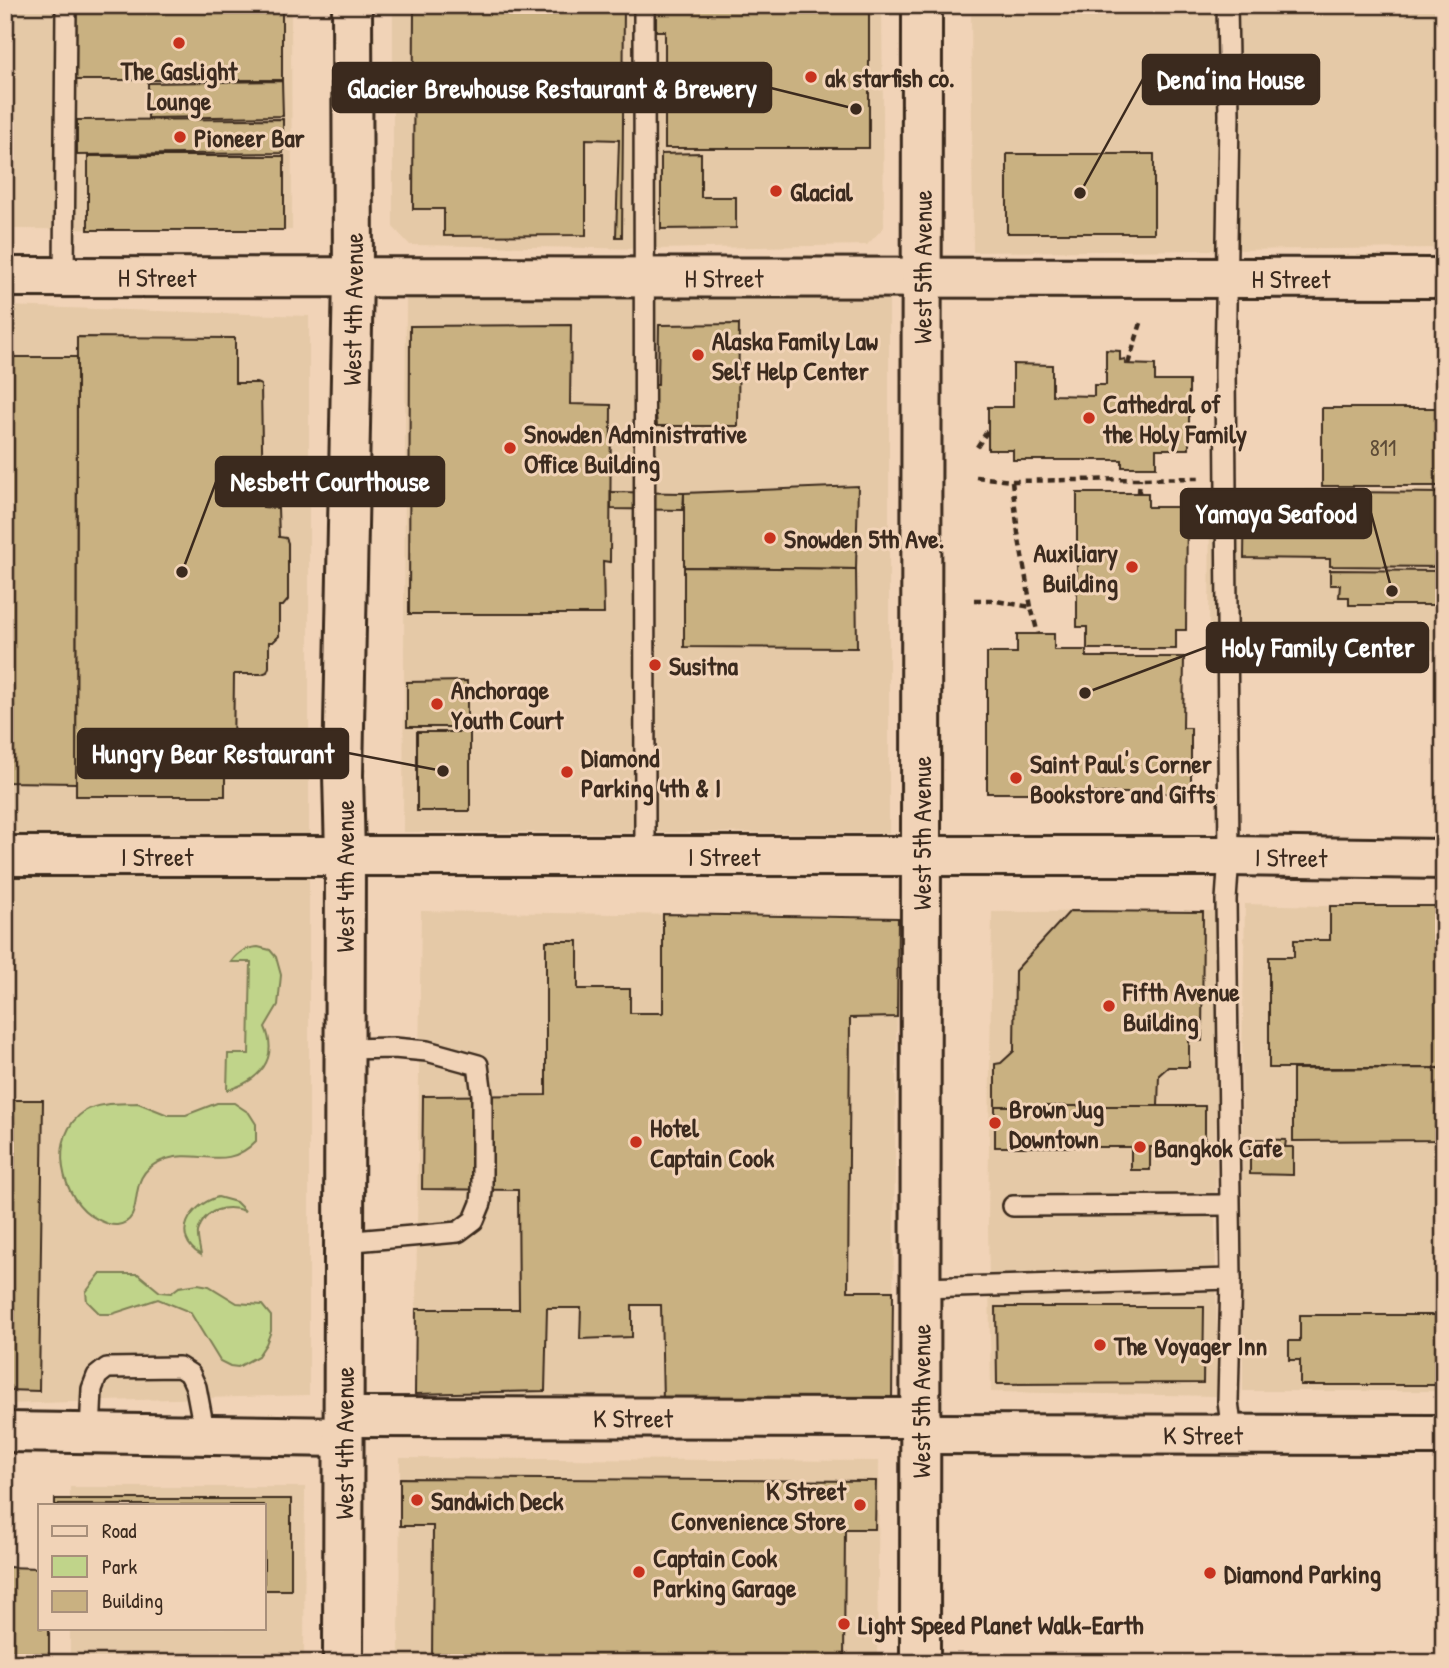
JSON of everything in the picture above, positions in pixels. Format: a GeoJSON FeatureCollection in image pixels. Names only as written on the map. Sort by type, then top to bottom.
{"type":"FeatureCollection","features":[{"type":"Feature","properties":{"kind":"street","name":"West 4th Avenue"},"geometry":{"type":"LineString","coordinates":[[343,1663],[343,762],[353,277],[352,5]]}},
{"type":"Feature","properties":{"kind":"street","name":"West 5th Avenue"},"geometry":{"type":"LineString","coordinates":[[920,1663],[922,5]]}},
{"type":"Feature","properties":{"kind":"street","name":"H Street"},"geometry":{"type":"LineString","coordinates":[[5,277],[1444,278]]}},
{"type":"Feature","properties":{"kind":"street","name":"I Street"},"geometry":{"type":"LineString","coordinates":[[5,856],[1229,856],[1444,859]]}},
{"type":"Feature","properties":{"kind":"street","name":"K Street"},"geometry":{"type":"LineString","coordinates":[[5,1433],[205,1435],[344,1427],[921,1426],[1444,1436]]}},
{"type":"Feature","properties":{"kind":"lane"},"geometry":{"type":"LineString","coordinates":[[64,277],[66,5]]}},
{"type":"Feature","properties":{"kind":"lane"},"geometry":{"type":"LineString","coordinates":[[644,5],[645,857]]}},
{"type":"Feature","properties":{"kind":"lane"},"geometry":{"type":"LineString","coordinates":[[1227,5],[1229,856],[1226,914],[1231,1279],[1228,1401],[1232,1434]]}},
{"type":"Feature","properties":{"kind":"lane"},"geometry":{"type":"LineString","coordinates":[[343,1242],[458,1232],[474,1220],[481,1203],[482,1189],[482,1095],[478,1065],[427,1051],[394,1048],[345,1049]]}},
{"type":"Feature","properties":{"kind":"lane"},"geometry":{"type":"LineString","coordinates":[[1013,1206],[1229,1205]]}},
{"type":"Feature","properties":{"kind":"lane"},"geometry":{"type":"LineString","coordinates":[[921,1287],[1231,1279]]}},
{"type":"Feature","properties":{"kind":"lane"},"geometry":{"type":"LineString","coordinates":[[90,1433],[92,1389],[97,1376],[107,1368],[179,1367],[190,1374],[197,1387],[205,1435]]}},
{"type":"Feature","properties":{"kind":"path"},"geometry":{"type":"LineString","coordinates":[[1128,365],[1141,323]]}},
{"type":"Feature","properties":{"kind":"path"},"geometry":{"type":"LineString","coordinates":[[977,447],[988,430]]}},
{"type":"Feature","properties":{"kind":"path"},"geometry":{"type":"LineString","coordinates":[[976,477],[1012,481],[1201,478]]}},
{"type":"Feature","properties":{"kind":"path"},"geometry":{"type":"LineString","coordinates":[[1139,493],[1140,478]]}},
{"type":"Feature","properties":{"kind":"path"},"geometry":{"type":"LineString","coordinates":[[1012,481],[1018,533],[1038,635]]}},
{"type":"Feature","properties":{"kind":"path"},"geometry":{"type":"LineString","coordinates":[[974,600],[1031,607]]}},
{"type":"Feature","properties":{"kind":"shaded area"},"geometry":{"type":"Polygon","coordinates":[[[5,5],[291,5],[292,230],[5,229],[5,5]]]}},
{"type":"Feature","properties":{"kind":"shaded area"},"geometry":{"type":"Polygon","coordinates":[[[393,5],[882,5],[884,227],[867,245],[654,249],[410,245],[393,227],[393,5]]]}},
{"type":"Feature","properties":{"kind":"shaded area"},"geometry":{"type":"Polygon","coordinates":[[[971,5],[1444,5],[1444,248],[973,252],[971,5]]]}},
{"type":"Feature","properties":{"kind":"shaded area"},"geometry":{"type":"Polygon","coordinates":[[[406,295],[889,300],[889,833],[403,832],[406,295]]]}},
{"type":"Feature","properties":{"kind":"shaded area"},"geometry":{"type":"Polygon","coordinates":[[[5,306],[309,316],[309,1395],[5,1404],[5,306]]]}},
{"type":"Feature","properties":{"kind":"shaded area"},"geometry":{"type":"Polygon","coordinates":[[[1210,489],[1444,489],[1444,650],[1209,649],[1210,489]]]}},
{"type":"Feature","properties":{"kind":"shaded area"},"geometry":{"type":"Polygon","coordinates":[[[1245,904],[1444,909],[1444,1391],[1243,1391],[1242,1064],[1245,904]]]}},
{"type":"Feature","properties":{"kind":"shaded area","name":"Hotel Captain Cook"},"geometry":{"type":"Polygon","coordinates":[[[421,911],[898,918],[892,1401],[415,1394],[421,911]]]}},
{"type":"Feature","properties":{"kind":"shaded area"},"geometry":{"type":"Polygon","coordinates":[[[1215,911],[1218,1396],[991,1392],[988,1225],[992,912],[1215,911]]]}},
{"type":"Feature","properties":{"kind":"shaded area","name":"Captain Cook Parking Garage"},"geometry":{"type":"Polygon","coordinates":[[[400,1458],[879,1461],[877,1663],[399,1663],[400,1458]]]}},
{"type":"Feature","properties":{"kind":"shaded area"},"geometry":{"type":"Polygon","coordinates":[[[70,1487],[305,1487],[304,1663],[70,1663],[70,1630],[266,1630],[266,1504],[70,1504],[70,1487]]]}},
{"type":"Feature","properties":{"kind":"green space"},"geometry":{"type":"Polygon","coordinates":[[[258,947],[270,950],[276,957],[281,975],[278,1005],[265,1027],[269,1039],[268,1059],[257,1075],[227,1090],[228,1054],[249,1054],[251,962],[231,962],[243,951],[258,947]]]}},
{"type":"Feature","properties":{"kind":"green space"},"geometry":{"type":"Polygon","coordinates":[[[138,1103],[168,1115],[186,1115],[217,1103],[234,1103],[249,1113],[256,1124],[256,1141],[233,1156],[187,1156],[161,1161],[149,1168],[142,1177],[132,1215],[127,1221],[117,1225],[109,1224],[84,1210],[74,1198],[67,1183],[62,1151],[73,1122],[85,1111],[97,1106],[138,1103]]]}},
{"type":"Feature","properties":{"kind":"green space"},"geometry":{"type":"Polygon","coordinates":[[[218,1197],[236,1202],[245,1211],[230,1208],[217,1210],[205,1218],[198,1232],[201,1255],[187,1239],[187,1222],[199,1207],[218,1197]]]}},
{"type":"Feature","properties":{"kind":"green space"},"geometry":{"type":"Polygon","coordinates":[[[100,1274],[138,1274],[160,1292],[171,1293],[179,1287],[198,1284],[209,1286],[237,1303],[262,1305],[271,1316],[271,1331],[258,1356],[238,1367],[230,1366],[220,1361],[190,1312],[158,1299],[112,1314],[100,1314],[87,1301],[86,1292],[100,1274]]]}},
{"type":"Feature","properties":{"kind":"building","name":"The Gaslight Lounge"},"geometry":{"type":"Polygon","coordinates":[[[75,5],[282,5],[282,80],[75,80],[75,5]]]}},
{"type":"Feature","properties":{"kind":"building"},"geometry":{"type":"Polygon","coordinates":[[[414,5],[624,5],[622,237],[616,237],[619,140],[586,139],[586,235],[444,236],[444,209],[413,209],[414,5]]]}},
{"type":"Feature","properties":{"kind":"building"},"geometry":{"type":"Polygon","coordinates":[[[656,5],[869,5],[869,148],[665,148],[665,31],[656,31],[656,5]]]}},
{"type":"Feature","properties":{"kind":"building"},"geometry":{"type":"Polygon","coordinates":[[[282,81],[283,116],[148,118],[148,83],[282,81]]]}},
{"type":"Feature","properties":{"kind":"building","name":"Pioneer Bar"},"geometry":{"type":"Polygon","coordinates":[[[283,119],[283,153],[77,155],[77,120],[283,119]]]}},
{"type":"Feature","properties":{"kind":"building"},"geometry":{"type":"Polygon","coordinates":[[[701,153],[701,197],[736,197],[736,228],[661,229],[661,154],[701,153]]]}},
{"type":"Feature","properties":{"kind":"building"},"geometry":{"type":"Polygon","coordinates":[[[1007,154],[1154,154],[1154,233],[1007,233],[1007,154]]]}},
{"type":"Feature","properties":{"kind":"building"},"geometry":{"type":"Polygon","coordinates":[[[88,156],[284,156],[284,230],[88,230],[88,156]]]}},
{"type":"Feature","properties":{"kind":"building","name":"Alaska Family Law Self Help Center"},"geometry":{"type":"Polygon","coordinates":[[[739,324],[738,426],[657,426],[656,415],[649,415],[649,385],[658,385],[659,325],[739,324]]]}},
{"type":"Feature","properties":{"kind":"building","name":"Snowden Administrative Office Building"},"geometry":{"type":"Polygon","coordinates":[[[571,325],[570,404],[611,405],[610,562],[603,561],[604,614],[409,614],[410,326],[571,325]]]}},
{"type":"Feature","properties":{"kind":"building"},"geometry":{"type":"Polygon","coordinates":[[[77,337],[235,338],[235,383],[261,385],[263,507],[278,508],[279,537],[286,538],[288,543],[288,600],[283,606],[279,606],[279,636],[269,642],[267,672],[234,674],[233,759],[225,759],[225,796],[76,796],[77,337]]]}},
{"type":"Feature","properties":{"kind":"building","name":"Cathedral of the Holy Family"},"geometry":{"type":"Polygon","coordinates":[[[1106,350],[1120,351],[1120,360],[1125,359],[1125,364],[1155,365],[1155,381],[1189,381],[1189,449],[1156,449],[1156,467],[1122,467],[1122,460],[1013,460],[1013,450],[988,450],[988,407],[1013,407],[1013,364],[1052,365],[1052,395],[1094,396],[1094,385],[1106,385],[1106,350]]]}},
{"type":"Feature","properties":{"kind":"building"},"geometry":{"type":"Polygon","coordinates":[[[5,357],[77,357],[76,783],[5,782],[5,357]]]}},
{"type":"Feature","properties":{"kind":"building"},"geometry":{"type":"Polygon","coordinates":[[[1322,408],[1444,408],[1444,486],[1322,486],[1322,408]]]}},
{"type":"Feature","properties":{"kind":"building","name":"Snowden 5th Ave."},"geometry":{"type":"Polygon","coordinates":[[[858,486],[856,569],[684,567],[684,493],[858,486]]]}},
{"type":"Feature","properties":{"kind":"building"},"geometry":{"type":"Polygon","coordinates":[[[1245,491],[1444,493],[1444,567],[1330,566],[1330,559],[1244,558],[1245,491]]]}},
{"type":"Feature","properties":{"kind":"building"},"geometry":{"type":"Polygon","coordinates":[[[611,492],[684,493],[683,510],[611,509],[611,492]]]}},
{"type":"Feature","properties":{"kind":"building","name":"Auxiliary Building"},"geometry":{"type":"Polygon","coordinates":[[[1077,493],[1148,493],[1148,507],[1187,507],[1186,630],[1176,630],[1176,649],[1087,649],[1087,627],[1077,627],[1077,493]]]}},
{"type":"Feature","properties":{"kind":"building"},"geometry":{"type":"Polygon","coordinates":[[[684,567],[856,569],[857,648],[684,647],[684,567]]]}},
{"type":"Feature","properties":{"kind":"building"},"geometry":{"type":"Polygon","coordinates":[[[1330,570],[1444,571],[1444,605],[1349,605],[1349,597],[1339,597],[1340,585],[1330,585],[1330,570]]]}},
{"type":"Feature","properties":{"kind":"building"},"geometry":{"type":"Polygon","coordinates":[[[1017,634],[1054,634],[1054,650],[1086,650],[1086,657],[1184,657],[1183,728],[1191,728],[1191,787],[1184,787],[1180,793],[987,793],[987,653],[1017,653],[1017,634]]]}},
{"type":"Feature","properties":{"kind":"building","name":"Anchorage Youth Court"},"geometry":{"type":"Polygon","coordinates":[[[467,681],[467,727],[407,727],[407,682],[467,681]]]}},
{"type":"Feature","properties":{"kind":"building"},"geometry":{"type":"Polygon","coordinates":[[[417,732],[470,732],[470,811],[417,811],[417,732]]]}},
{"type":"Feature","properties":{"kind":"building"},"geometry":{"type":"Polygon","coordinates":[[[1330,906],[1444,906],[1444,1068],[1269,1068],[1269,957],[1294,957],[1294,940],[1330,940],[1330,906]]]}},
{"type":"Feature","properties":{"kind":"building","name":"Fifth Avenue Building"},"geometry":{"type":"Polygon","coordinates":[[[1070,911],[1203,912],[1202,1041],[1189,1040],[1189,1067],[1168,1067],[1159,1075],[1158,1106],[995,1106],[995,1064],[1001,1063],[1014,1051],[1015,971],[1070,911]]]}},
{"type":"Feature","properties":{"kind":"building","name":"Hotel Captain Cook"},"geometry":{"type":"Polygon","coordinates":[[[663,914],[898,918],[897,1017],[850,1018],[848,1291],[893,1291],[892,1401],[663,1402],[661,1305],[632,1305],[632,1337],[580,1339],[581,1308],[547,1308],[545,1391],[415,1394],[416,1309],[519,1309],[518,1190],[422,1189],[423,1096],[546,1095],[546,941],[578,941],[578,989],[630,989],[630,1013],[663,1013],[663,914]]]}},
{"type":"Feature","properties":{"kind":"building"},"geometry":{"type":"Polygon","coordinates":[[[1443,1068],[1443,1140],[1293,1141],[1293,1069],[1443,1068]]]}},
{"type":"Feature","properties":{"kind":"building"},"geometry":{"type":"Polygon","coordinates":[[[5,1100],[43,1100],[39,1391],[5,1390],[5,1100]]]}},
{"type":"Feature","properties":{"kind":"building"},"geometry":{"type":"Polygon","coordinates":[[[995,1106],[1205,1106],[1205,1148],[1150,1147],[1150,1170],[1131,1170],[1131,1147],[995,1147],[995,1106]]]}},
{"type":"Feature","properties":{"kind":"building"},"geometry":{"type":"Polygon","coordinates":[[[1250,1139],[1286,1140],[1285,1147],[1293,1147],[1293,1175],[1250,1174],[1250,1139]]]}},
{"type":"Feature","properties":{"kind":"building","name":"The Voyager Inn"},"geometry":{"type":"Polygon","coordinates":[[[996,1307],[1204,1307],[1203,1383],[997,1384],[996,1307]]]}},
{"type":"Feature","properties":{"kind":"building"},"geometry":{"type":"Polygon","coordinates":[[[1300,1315],[1444,1315],[1444,1385],[1300,1385],[1300,1360],[1289,1360],[1289,1341],[1300,1341],[1300,1315]]]}},
{"type":"Feature","properties":{"kind":"building","name":"Captain Cook Parking Garage"},"geometry":{"type":"Polygon","coordinates":[[[400,1478],[876,1481],[875,1529],[845,1529],[844,1663],[432,1663],[433,1526],[400,1526],[400,1478]]]}},
{"type":"Feature","properties":{"kind":"building"},"geometry":{"type":"Polygon","coordinates":[[[55,1499],[291,1499],[291,1590],[266,1590],[266,1504],[55,1504],[55,1499]]]}},
{"type":"Feature","properties":{"kind":"building"},"geometry":{"type":"Polygon","coordinates":[[[5,1567],[38,1568],[38,1630],[49,1630],[49,1663],[5,1663],[5,1567]]]}},
{"type":"Feature","properties":{"kind":"place","name":"The Gaslight Lounge"},"geometry":{"type":"Point","coordinates":[179,43]}},
{"type":"Feature","properties":{"kind":"place","name":"ak starfish co."},"geometry":{"type":"Point","coordinates":[811,77]}},
{"type":"Feature","properties":{"kind":"place","name":"Glacier Brewhouse Restaurant & Brewery"},"geometry":{"type":"Point","coordinates":[856,109]}},
{"type":"Feature","properties":{"kind":"place","name":"Pioneer Bar"},"geometry":{"type":"Point","coordinates":[180,137]}},
{"type":"Feature","properties":{"kind":"place","name":"Glacial"},"geometry":{"type":"Point","coordinates":[776,191]}},
{"type":"Feature","properties":{"kind":"place","name":"Dena’ina House"},"geometry":{"type":"Point","coordinates":[1080,193]}},
{"type":"Feature","properties":{"kind":"place","name":"Alaska Family Law Self Help Center"},"geometry":{"type":"Point","coordinates":[698,355]}},
{"type":"Feature","properties":{"kind":"place","name":"Cathedral of the Holy Family"},"geometry":{"type":"Point","coordinates":[1089,418]}},
{"type":"Feature","properties":{"kind":"place","name":"Snowden Administrative Office Building"},"geometry":{"type":"Point","coordinates":[510,448]}},
{"type":"Feature","properties":{"kind":"place","name":"Snowden 5th Ave."},"geometry":{"type":"Point","coordinates":[770,538]}},
{"type":"Feature","properties":{"kind":"place","name":"Auxiliary Building"},"geometry":{"type":"Point","coordinates":[1132,567]}},
{"type":"Feature","properties":{"kind":"place","name":"Nesbett Courthouse"},"geometry":{"type":"Point","coordinates":[182,572]}},
{"type":"Feature","properties":{"kind":"place","name":"Yamaya Seafood"},"geometry":{"type":"Point","coordinates":[1392,591]}},
{"type":"Feature","properties":{"kind":"place","name":"Susitna"},"geometry":{"type":"Point","coordinates":[655,665]}},
{"type":"Feature","properties":{"kind":"place","name":"Holy Family Center"},"geometry":{"type":"Point","coordinates":[1085,693]}},
{"type":"Feature","properties":{"kind":"place","name":"Anchorage Youth Court"},"geometry":{"type":"Point","coordinates":[437,704]}},
{"type":"Feature","properties":{"kind":"place","name":"Hungry Bear Restaurant"},"geometry":{"type":"Point","coordinates":[443,771]}},
{"type":"Feature","properties":{"kind":"place","name":"Diamond Parking 4th & I"},"geometry":{"type":"Point","coordinates":[567,772]}},
{"type":"Feature","properties":{"kind":"place","name":"Saint Paul's Corner Bookstore and Gifts"},"geometry":{"type":"Point","coordinates":[1016,778]}},
{"type":"Feature","properties":{"kind":"place","name":"Fifth Avenue Building"},"geometry":{"type":"Point","coordinates":[1109,1006]}},
{"type":"Feature","properties":{"kind":"place","name":"Brown Jug Downtown"},"geometry":{"type":"Point","coordinates":[995,1123]}},
{"type":"Feature","properties":{"kind":"place","name":"Hotel Captain Cook"},"geometry":{"type":"Point","coordinates":[636,1142]}},
{"type":"Feature","properties":{"kind":"place","name":"Bangkok Cafe"},"geometry":{"type":"Point","coordinates":[1140,1147]}},
{"type":"Feature","properties":{"kind":"place","name":"The Voyager Inn"},"geometry":{"type":"Point","coordinates":[1100,1345]}},
{"type":"Feature","properties":{"kind":"place","name":"Sandwich Deck"},"geometry":{"type":"Point","coordinates":[417,1500]}},
{"type":"Feature","properties":{"kind":"place","name":"K Street Convenience Store"},"geometry":{"type":"Point","coordinates":[860,1505]}},
{"type":"Feature","properties":{"kind":"place","name":"Captain Cook Parking Garage"},"geometry":{"type":"Point","coordinates":[639,1572]}},
{"type":"Feature","properties":{"kind":"place","name":"Diamond Parking"},"geometry":{"type":"Point","coordinates":[1210,1573]}},
{"type":"Feature","properties":{"kind":"place","name":"Light Speed Planet Walk-Earth"},"geometry":{"type":"Point","coordinates":[844,1624]}}]}
